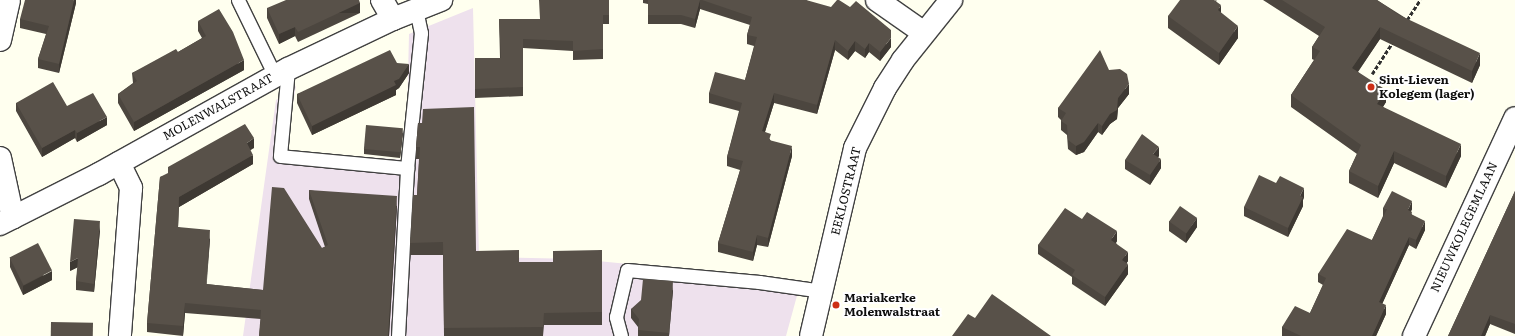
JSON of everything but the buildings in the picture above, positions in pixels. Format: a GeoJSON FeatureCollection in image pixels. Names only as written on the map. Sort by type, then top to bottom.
{"type":"FeatureCollection","features":[{"type":"Feature","properties":{"kind":"street"},"geometry":{"type":"LineString","coordinates":[[0,40],[9,0]]}},
{"type":"Feature","properties":{"kind":"street"},"geometry":{"type":"LineString","coordinates":[[382,0],[393,19]]}},
{"type":"Feature","properties":{"kind":"street","name":"MOLENWALSTRAAT"},"geometry":{"type":"LineString","coordinates":[[7,221],[119,163],[281,72],[393,19],[441,0]]}},
{"type":"Feature","properties":{"kind":"street"},"geometry":{"type":"LineString","coordinates":[[877,0],[924,33]]}},
{"type":"Feature","properties":{"kind":"street","name":"EEKLOSTRAAT"},"geometry":{"type":"LineString","coordinates":[[811,336],[855,148],[885,88],[924,33],[951,0]]}},
{"type":"Feature","properties":{"kind":"street","name":"NIEUWKOLEGEMLAAN"},"geometry":{"type":"LineString","coordinates":[[1414,336],[1515,118]]}},
{"type":"Feature","properties":{"kind":"street"},"geometry":{"type":"LineString","coordinates":[[0,158],[7,221]]}},
{"type":"Feature","properties":{"kind":"street"},"geometry":{"type":"LineString","coordinates":[[119,163],[131,188],[120,336]]}},
{"type":"Feature","properties":{"kind":"lane"},"geometry":{"type":"LineString","coordinates":[[238,0],[281,72],[280,156],[408,168]]}},
{"type":"Feature","properties":{"kind":"lane"},"geometry":{"type":"LineString","coordinates":[[398,336],[408,168],[421,33],[416,10]]}},
{"type":"Feature","properties":{"kind":"lane"},"geometry":{"type":"LineString","coordinates":[[621,336],[616,317],[627,270],[759,282],[822,291]]}},
{"type":"Feature","properties":{"kind":"path"},"geometry":{"type":"LineString","coordinates":[[1404,25],[1420,0]]}},
{"type":"Feature","properties":{"kind":"path"},"geometry":{"type":"LineString","coordinates":[[1372,74],[1396,37]]}},
{"type":"Feature","properties":{"kind":"shaded area"},"geometry":{"type":"Polygon","coordinates":[[[473,8],[479,257],[577,259],[801,281],[786,336],[243,336],[276,100],[296,86],[285,151],[406,160],[409,34],[473,8]]]}},
{"type":"Feature","properties":{"kind":"place","name":"Sint-Lieven Kolegem (lager)"},"geometry":{"type":"Point","coordinates":[1371,87]}},
{"type":"Feature","properties":{"kind":"place","name":"Mariakerke Molenwalstraat"},"geometry":{"type":"Point","coordinates":[836,305]}}]}
